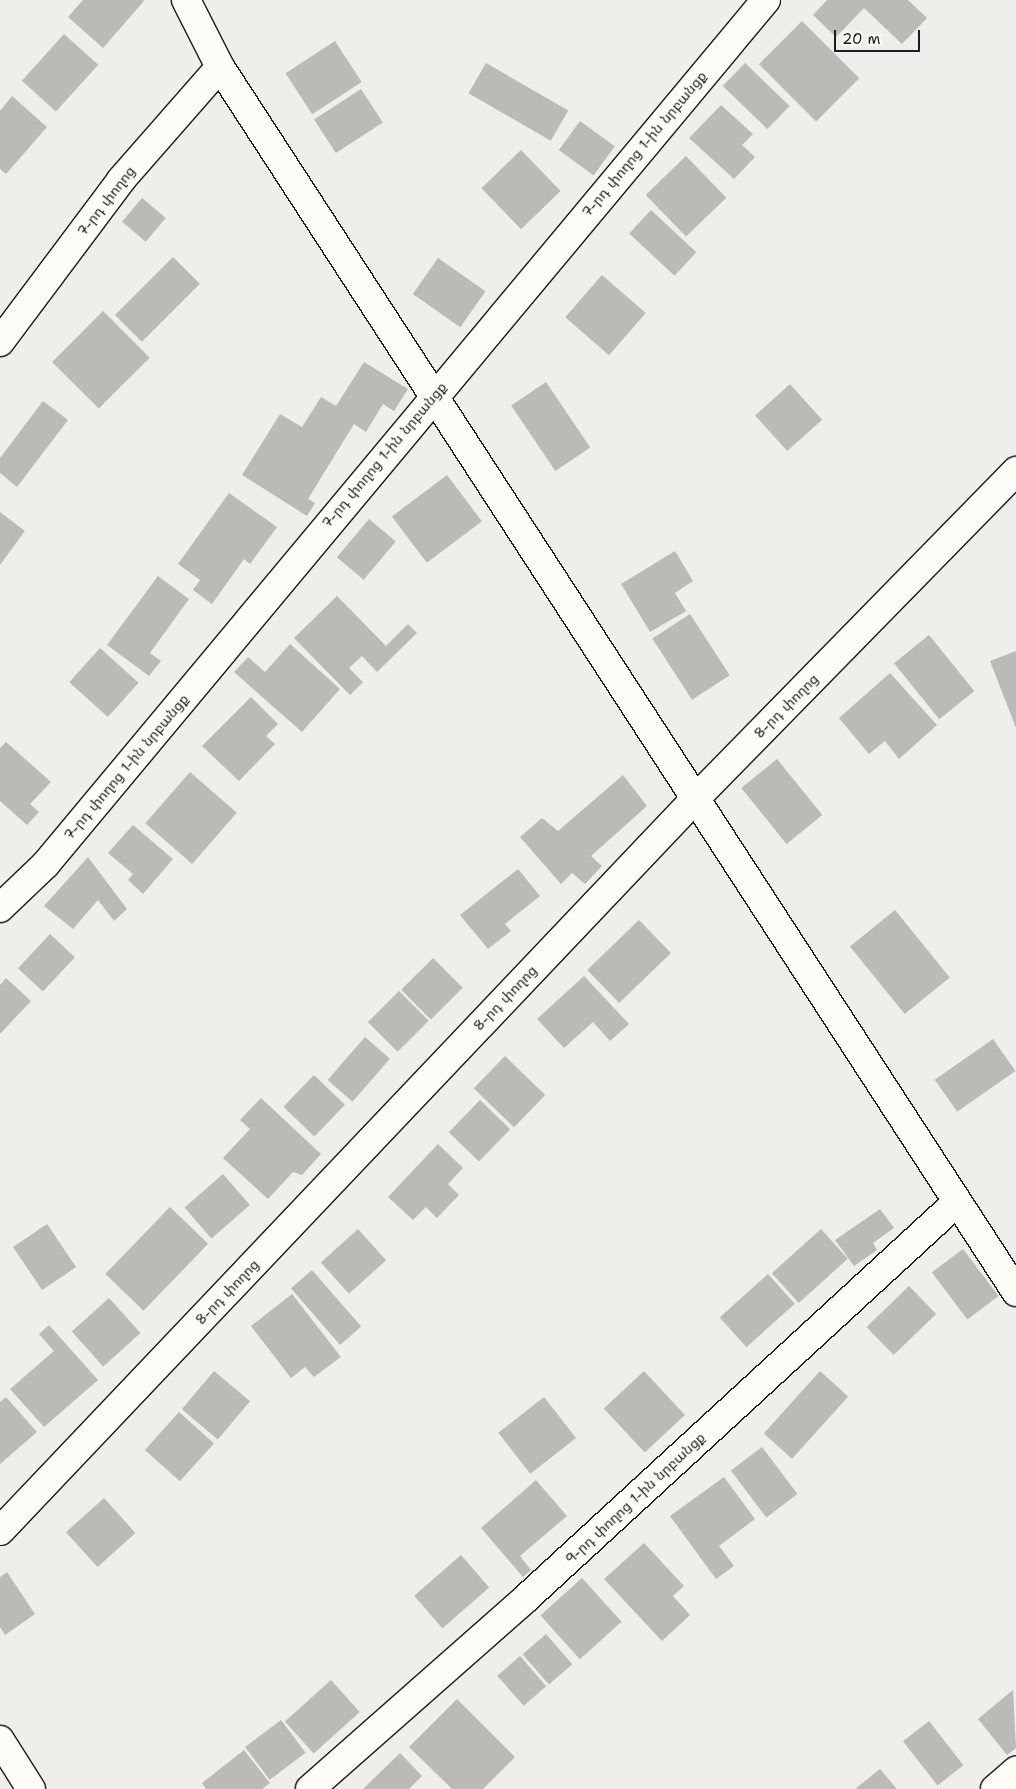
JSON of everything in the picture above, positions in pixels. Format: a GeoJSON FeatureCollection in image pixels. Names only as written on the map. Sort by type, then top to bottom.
{"type":"FeatureCollection","features":[{"type":"Feature","properties":{"kind":"street"},"geometry":{"type":"LineString","coordinates":[[186,0],[220,67],[432,397],[698,796],[955,1204],[1016,1292]]}},
{"type":"Feature","properties":{"kind":"street","name":"7-րդ փողոց 1-ին նրբանցք"},"geometry":{"type":"LineString","coordinates":[[0,908],[45,865],[432,397],[766,0]]}},
{"type":"Feature","properties":{"kind":"street","name":"7-րդ փողոց"},"geometry":{"type":"LineString","coordinates":[[0,342],[121,180],[220,67]]}},
{"type":"Feature","properties":{"kind":"street","name":"8-րդ փողոց"},"geometry":{"type":"LineString","coordinates":[[0,1530],[698,796],[1011,484]]}},
{"type":"Feature","properties":{"kind":"street","name":"9-րդ փողոց 1-ին նրբանցք"},"geometry":{"type":"LineString","coordinates":[[310,1789],[522,1602],[955,1204]]}},
{"type":"Feature","properties":{"kind":"street"},"geometry":{"type":"LineString","coordinates":[[0,1740],[31,1789]]}},
{"type":"Feature","properties":{"kind":"street"},"geometry":{"type":"LineString","coordinates":[[995,1789],[1016,1771]]}},
{"type":"Feature","properties":{"kind":"building"},"geometry":{"type":"Polygon","coordinates":[[[83,0],[144,1],[103,48],[68,17],[83,0]]]}},
{"type":"Feature","properties":{"kind":"building"},"geometry":{"type":"Polygon","coordinates":[[[827,0],[908,0],[927,18],[902,44],[864,8],[836,37],[813,15],[827,0]]]}},
{"type":"Feature","properties":{"kind":"building"},"geometry":{"type":"Polygon","coordinates":[[[802,21],[859,78],[816,121],[759,64],[802,21]]]}},
{"type":"Feature","properties":{"kind":"building"},"geometry":{"type":"Polygon","coordinates":[[[64,34],[98,65],[56,112],[22,81],[64,34]]]}},
{"type":"Feature","properties":{"kind":"building"},"geometry":{"type":"Polygon","coordinates":[[[335,41],[362,82],[312,114],[286,73],[335,41]]]}},
{"type":"Feature","properties":{"kind":"building"},"geometry":{"type":"Polygon","coordinates":[[[486,63],[568,110],[551,141],[468,93],[486,63]]]}},
{"type":"Feature","properties":{"kind":"building"},"geometry":{"type":"Polygon","coordinates":[[[745,63],[790,106],[767,129],[723,86],[745,63]]]}},
{"type":"Feature","properties":{"kind":"building"},"geometry":{"type":"Polygon","coordinates":[[[361,89],[383,123],[336,153],[314,119],[361,89]]]}},
{"type":"Feature","properties":{"kind":"building"},"geometry":{"type":"Polygon","coordinates":[[[12,96],[47,127],[6,174],[0,169],[0,111],[12,96]]]}},
{"type":"Feature","properties":{"kind":"building"},"geometry":{"type":"Polygon","coordinates":[[[721,105],[753,134],[742,145],[755,157],[734,179],[689,138],[721,105]]]}},
{"type":"Feature","properties":{"kind":"building"},"geometry":{"type":"Polygon","coordinates":[[[580,121],[615,146],[594,175],[559,150],[580,121]]]}},
{"type":"Feature","properties":{"kind":"building"},"geometry":{"type":"Polygon","coordinates":[[[521,150],[561,191],[521,229],[481,188],[521,150]]]}},
{"type":"Feature","properties":{"kind":"building"},"geometry":{"type":"Polygon","coordinates":[[[686,156],[726,198],[686,237],[646,195],[686,156]]]}},
{"type":"Feature","properties":{"kind":"building"},"geometry":{"type":"Polygon","coordinates":[[[142,198],[166,218],[146,242],[122,222],[142,198]]]}},
{"type":"Feature","properties":{"kind":"building"},"geometry":{"type":"Polygon","coordinates":[[[651,210],[696,252],[675,276],[629,233],[651,210]]]}},
{"type":"Feature","properties":{"kind":"building"},"geometry":{"type":"Polygon","coordinates":[[[173,257],[200,284],[142,342],[115,315],[173,257]]]}},
{"type":"Feature","properties":{"kind":"building"},"geometry":{"type":"Polygon","coordinates":[[[438,258],[486,291],[460,327],[413,294],[438,258]]]}},
{"type":"Feature","properties":{"kind":"building"},"geometry":{"type":"Polygon","coordinates":[[[602,275],[646,313],[609,355],[565,317],[602,275]]]}},
{"type":"Feature","properties":{"kind":"building"},"geometry":{"type":"Polygon","coordinates":[[[103,311],[150,358],[99,409],[52,362],[103,311]]]}},
{"type":"Feature","properties":{"kind":"building"},"geometry":{"type":"Polygon","coordinates":[[[364,362],[408,389],[394,411],[383,404],[366,432],[354,424],[308,499],[315,503],[307,516],[242,475],[280,414],[302,427],[321,397],[336,406],[364,362]]]}},
{"type":"Feature","properties":{"kind":"building"},"geometry":{"type":"Polygon","coordinates":[[[546,382],[590,447],[555,471],[511,405],[546,382]]]}},
{"type":"Feature","properties":{"kind":"building"},"geometry":{"type":"Polygon","coordinates":[[[790,384],[822,420],[787,451],[755,415],[790,384]]]}},
{"type":"Feature","properties":{"kind":"building"},"geometry":{"type":"Polygon","coordinates":[[[43,401],[68,420],[17,487],[0,473],[0,458],[43,401]]]}},
{"type":"Feature","properties":{"kind":"building"},"geometry":{"type":"Polygon","coordinates":[[[447,475],[482,521],[427,563],[392,517],[447,475]]]}},
{"type":"Feature","properties":{"kind":"building"},"geometry":{"type":"Polygon","coordinates":[[[229,493],[277,527],[250,564],[244,559],[212,604],[193,590],[200,580],[178,564],[229,493]]]}},
{"type":"Feature","properties":{"kind":"building"},"geometry":{"type":"Polygon","coordinates":[[[0,512],[25,531],[0,565],[0,512]]]}},
{"type":"Feature","properties":{"kind":"building"},"geometry":{"type":"Polygon","coordinates":[[[369,519],[396,541],[364,580],[337,557],[369,519]]]}},
{"type":"Feature","properties":{"kind":"building"},"geometry":{"type":"Polygon","coordinates":[[[675,551],[693,581],[675,593],[686,611],[650,632],[621,584],[675,551]]]}},
{"type":"Feature","properties":{"kind":"building"},"geometry":{"type":"Polygon","coordinates":[[[158,576],[189,599],[150,653],[161,661],[149,676],[107,645],[158,576]]]}},
{"type":"Feature","properties":{"kind":"building"},"geometry":{"type":"Polygon","coordinates":[[[337,596],[386,646],[408,624],[417,633],[377,672],[362,656],[349,668],[363,682],[350,695],[294,638],[337,596]]]}},
{"type":"Feature","properties":{"kind":"building"},"geometry":{"type":"Polygon","coordinates":[[[690,614],[730,675],[692,700],[652,639],[690,614]]]}},
{"type":"Feature","properties":{"kind":"building"},"geometry":{"type":"Polygon","coordinates":[[[929,635],[974,691],[939,719],[894,663],[929,635]]]}},
{"type":"Feature","properties":{"kind":"building"},"geometry":{"type":"Polygon","coordinates":[[[290,644],[340,689],[302,732],[234,672],[248,657],[265,672],[290,644]]]}},
{"type":"Feature","properties":{"kind":"building"},"geometry":{"type":"Polygon","coordinates":[[[100,648],[139,683],[108,717],[69,682],[100,648]]]}},
{"type":"Feature","properties":{"kind":"building"},"geometry":{"type":"Polygon","coordinates":[[[1016,651],[1016,728],[990,661],[1016,651]]]}},
{"type":"Feature","properties":{"kind":"building"},"geometry":{"type":"Polygon","coordinates":[[[890,673],[937,725],[899,759],[885,741],[869,754],[839,718],[890,673]]]}},
{"type":"Feature","properties":{"kind":"building"},"geometry":{"type":"Polygon","coordinates":[[[251,697],[278,724],[266,736],[275,744],[239,781],[202,746],[251,697]]]}},
{"type":"Feature","properties":{"kind":"building"},"geometry":{"type":"Polygon","coordinates":[[[6,742],[51,782],[30,804],[39,812],[27,825],[0,801],[0,748],[6,742]]]}},
{"type":"Feature","properties":{"kind":"building"},"geometry":{"type":"Polygon","coordinates":[[[777,759],[822,815],[787,844],[741,788],[777,759]]]}},
{"type":"Feature","properties":{"kind":"building"},"geometry":{"type":"Polygon","coordinates":[[[190,772],[237,813],[192,864],[145,823],[190,772]]]}},
{"type":"Feature","properties":{"kind":"building"},"geometry":{"type":"Polygon","coordinates":[[[623,775],[647,806],[591,856],[602,866],[585,884],[572,873],[561,884],[520,837],[542,818],[558,831],[623,775]]]}},
{"type":"Feature","properties":{"kind":"building"},"geometry":{"type":"Polygon","coordinates":[[[133,825],[173,859],[143,894],[128,880],[133,874],[108,853],[133,825]]]}},
{"type":"Feature","properties":{"kind":"building"},"geometry":{"type":"Polygon","coordinates":[[[88,857],[127,909],[114,921],[98,900],[73,929],[44,906],[88,857]]]}},
{"type":"Feature","properties":{"kind":"building"},"geometry":{"type":"Polygon","coordinates":[[[518,869],[540,896],[505,924],[511,931],[488,949],[460,915],[518,869]]]}},
{"type":"Feature","properties":{"kind":"building"},"geometry":{"type":"Polygon","coordinates":[[[895,910],[950,978],[905,1014],[850,947],[895,910]]]}},
{"type":"Feature","properties":{"kind":"building"},"geometry":{"type":"Polygon","coordinates":[[[639,920],[671,953],[619,1003],[587,970],[639,920]]]}},
{"type":"Feature","properties":{"kind":"building"},"geometry":{"type":"Polygon","coordinates":[[[50,934],[75,957],[43,992],[18,968],[50,934]]]}},
{"type":"Feature","properties":{"kind":"building"},"geometry":{"type":"Polygon","coordinates":[[[433,958],[463,988],[431,1020],[401,990],[433,958]]]}},
{"type":"Feature","properties":{"kind":"building"},"geometry":{"type":"Polygon","coordinates":[[[584,976],[629,1024],[610,1041],[593,1022],[564,1048],[537,1019],[584,976]]]}},
{"type":"Feature","properties":{"kind":"building"},"geometry":{"type":"Polygon","coordinates":[[[6,978],[31,1001],[0,1034],[0,985],[6,978]]]}},
{"type":"Feature","properties":{"kind":"building"},"geometry":{"type":"Polygon","coordinates":[[[399,991],[429,1021],[398,1052],[368,1022],[399,991]]]}},
{"type":"Feature","properties":{"kind":"building"},"geometry":{"type":"Polygon","coordinates":[[[365,1037],[390,1059],[353,1102],[328,1080],[365,1037]]]}},
{"type":"Feature","properties":{"kind":"building"},"geometry":{"type":"Polygon","coordinates":[[[993,1039],[1015,1071],[957,1112],[935,1080],[993,1039]]]}},
{"type":"Feature","properties":{"kind":"building"},"geometry":{"type":"Polygon","coordinates":[[[505,1056],[545,1095],[514,1127],[474,1088],[505,1056]]]}},
{"type":"Feature","properties":{"kind":"building"},"geometry":{"type":"Polygon","coordinates":[[[314,1075],[345,1105],[314,1137],[283,1107],[314,1075]]]}},
{"type":"Feature","properties":{"kind":"building"},"geometry":{"type":"Polygon","coordinates":[[[261,1098],[321,1154],[302,1175],[293,1172],[268,1199],[223,1158],[250,1129],[240,1120],[261,1098]]]}},
{"type":"Feature","properties":{"kind":"building"},"geometry":{"type":"Polygon","coordinates":[[[480,1100],[510,1129],[479,1162],[449,1132],[480,1100]]]}},
{"type":"Feature","properties":{"kind":"building"},"geometry":{"type":"Polygon","coordinates":[[[438,1144],[463,1168],[448,1184],[459,1195],[437,1218],[426,1207],[413,1220],[388,1197],[438,1144]]]}},
{"type":"Feature","properties":{"kind":"building"},"geometry":{"type":"Polygon","coordinates":[[[223,1174],[250,1205],[211,1238],[185,1207],[223,1174]]]}},
{"type":"Feature","properties":{"kind":"building"},"geometry":{"type":"Polygon","coordinates":[[[170,1207],[208,1244],[144,1311],[105,1274],[170,1207]]]}},
{"type":"Feature","properties":{"kind":"building"},"geometry":{"type":"Polygon","coordinates":[[[880,1209],[894,1228],[873,1243],[877,1250],[854,1266],[835,1240],[880,1209]]]}},
{"type":"Feature","properties":{"kind":"building"},"geometry":{"type":"Polygon","coordinates":[[[47,1224],[76,1267],[42,1290],[13,1247],[47,1224]]]}},
{"type":"Feature","properties":{"kind":"building"},"geometry":{"type":"Polygon","coordinates":[[[358,1229],[386,1260],[349,1294],[321,1262],[358,1229]]]}},
{"type":"Feature","properties":{"kind":"building"},"geometry":{"type":"Polygon","coordinates":[[[821,1229],[848,1259],[799,1303],[772,1273],[821,1229]]]}},
{"type":"Feature","properties":{"kind":"building"},"geometry":{"type":"Polygon","coordinates":[[[963,1249],[999,1296],[967,1320],[932,1272],[963,1249]]]}},
{"type":"Feature","properties":{"kind":"building"},"geometry":{"type":"Polygon","coordinates":[[[312,1270],[361,1327],[340,1345],[291,1288],[312,1270]]]}},
{"type":"Feature","properties":{"kind":"building"},"geometry":{"type":"Polygon","coordinates":[[[768,1274],[795,1304],[746,1347],[720,1317],[768,1274]]]}},
{"type":"Feature","properties":{"kind":"building"},"geometry":{"type":"Polygon","coordinates":[[[909,1286],[936,1314],[894,1355],[867,1327],[909,1286]]]}},
{"type":"Feature","properties":{"kind":"building"},"geometry":{"type":"Polygon","coordinates":[[[292,1294],[341,1357],[314,1377],[305,1367],[291,1378],[251,1326],[292,1294]]]}},
{"type":"Feature","properties":{"kind":"building"},"geometry":{"type":"Polygon","coordinates":[[[109,1298],[140,1333],[103,1366],[72,1331],[109,1298]]]}},
{"type":"Feature","properties":{"kind":"building"},"geometry":{"type":"Polygon","coordinates":[[[49,1325],[98,1380],[44,1427],[10,1389],[54,1351],[39,1334],[49,1325]]]}},
{"type":"Feature","properties":{"kind":"building"},"geometry":{"type":"Polygon","coordinates":[[[214,1371],[250,1401],[218,1440],[182,1409],[214,1371]]]}},
{"type":"Feature","properties":{"kind":"building"},"geometry":{"type":"Polygon","coordinates":[[[644,1371],[685,1415],[645,1452],[604,1409],[644,1371]]]}},
{"type":"Feature","properties":{"kind":"building"},"geometry":{"type":"Polygon","coordinates":[[[820,1371],[848,1396],[792,1459],[764,1433],[820,1371]]]}},
{"type":"Feature","properties":{"kind":"building"},"geometry":{"type":"Polygon","coordinates":[[[6,1397],[37,1432],[0,1464],[0,1402],[6,1397]]]}},
{"type":"Feature","properties":{"kind":"building"},"geometry":{"type":"Polygon","coordinates":[[[544,1397],[576,1438],[530,1474],[498,1433],[544,1397]]]}},
{"type":"Feature","properties":{"kind":"building"},"geometry":{"type":"Polygon","coordinates":[[[179,1412],[214,1443],[180,1481],[145,1450],[179,1412]]]}},
{"type":"Feature","properties":{"kind":"building"},"geometry":{"type":"Polygon","coordinates":[[[762,1447],[798,1494],[766,1518],[731,1470],[762,1447]]]}},
{"type":"Feature","properties":{"kind":"building"},"geometry":{"type":"Polygon","coordinates":[[[724,1477],[755,1519],[719,1546],[734,1566],[716,1579],[670,1516],[724,1477]]]}},
{"type":"Feature","properties":{"kind":"building"},"geometry":{"type":"Polygon","coordinates":[[[536,1480],[567,1516],[520,1556],[531,1570],[523,1577],[481,1528],[536,1480]]]}},
{"type":"Feature","properties":{"kind":"building"},"geometry":{"type":"Polygon","coordinates":[[[104,1498],[135,1533],[98,1567],[66,1532],[104,1498]]]}},
{"type":"Feature","properties":{"kind":"building"},"geometry":{"type":"Polygon","coordinates":[[[644,1543],[684,1586],[673,1596],[690,1615],[662,1641],[604,1579],[644,1543]]]}},
{"type":"Feature","properties":{"kind":"building"},"geometry":{"type":"Polygon","coordinates":[[[461,1555],[489,1587],[442,1628],[414,1596],[461,1555]]]}},
{"type":"Feature","properties":{"kind":"building"},"geometry":{"type":"Polygon","coordinates":[[[7,1572],[35,1614],[5,1635],[0,1627],[0,1577],[7,1572]]]}},
{"type":"Feature","properties":{"kind":"building"},"geometry":{"type":"Polygon","coordinates":[[[582,1578],[621,1622],[580,1659],[540,1615],[582,1578]]]}},
{"type":"Feature","properties":{"kind":"building"},"geometry":{"type":"Polygon","coordinates":[[[546,1634],[572,1664],[549,1685],[523,1654],[546,1634]]]}},
{"type":"Feature","properties":{"kind":"building"},"geometry":{"type":"Polygon","coordinates":[[[520,1656],[546,1686],[524,1706],[497,1676],[520,1656]]]}},
{"type":"Feature","properties":{"kind":"building"},"geometry":{"type":"Polygon","coordinates":[[[331,1680],[360,1712],[314,1753],[285,1721],[331,1680]]]}},
{"type":"Feature","properties":{"kind":"building"},"geometry":{"type":"Polygon","coordinates":[[[1013,1690],[1016,1748],[1007,1755],[978,1719],[1013,1690]]]}},
{"type":"Feature","properties":{"kind":"building"},"geometry":{"type":"Polygon","coordinates":[[[457,1699],[515,1757],[483,1789],[452,1789],[409,1747],[457,1699]]]}},
{"type":"Feature","properties":{"kind":"building"},"geometry":{"type":"Polygon","coordinates":[[[281,1720],[306,1753],[270,1780],[245,1747],[281,1720]]]}},
{"type":"Feature","properties":{"kind":"building"},"geometry":{"type":"Polygon","coordinates":[[[929,1721],[963,1765],[937,1785],[903,1741],[929,1721]]]}},
{"type":"Feature","properties":{"kind":"building"},"geometry":{"type":"Polygon","coordinates":[[[244,1750],[270,1783],[262,1789],[206,1789],[202,1783],[244,1750]]]}},
{"type":"Feature","properties":{"kind":"building"},"geometry":{"type":"Polygon","coordinates":[[[400,1753],[422,1776],[409,1789],[363,1789],[400,1753]]]}},
{"type":"Feature","properties":{"kind":"building"},"geometry":{"type":"Polygon","coordinates":[[[880,1769],[897,1789],[855,1789],[880,1769]]]}}]}
